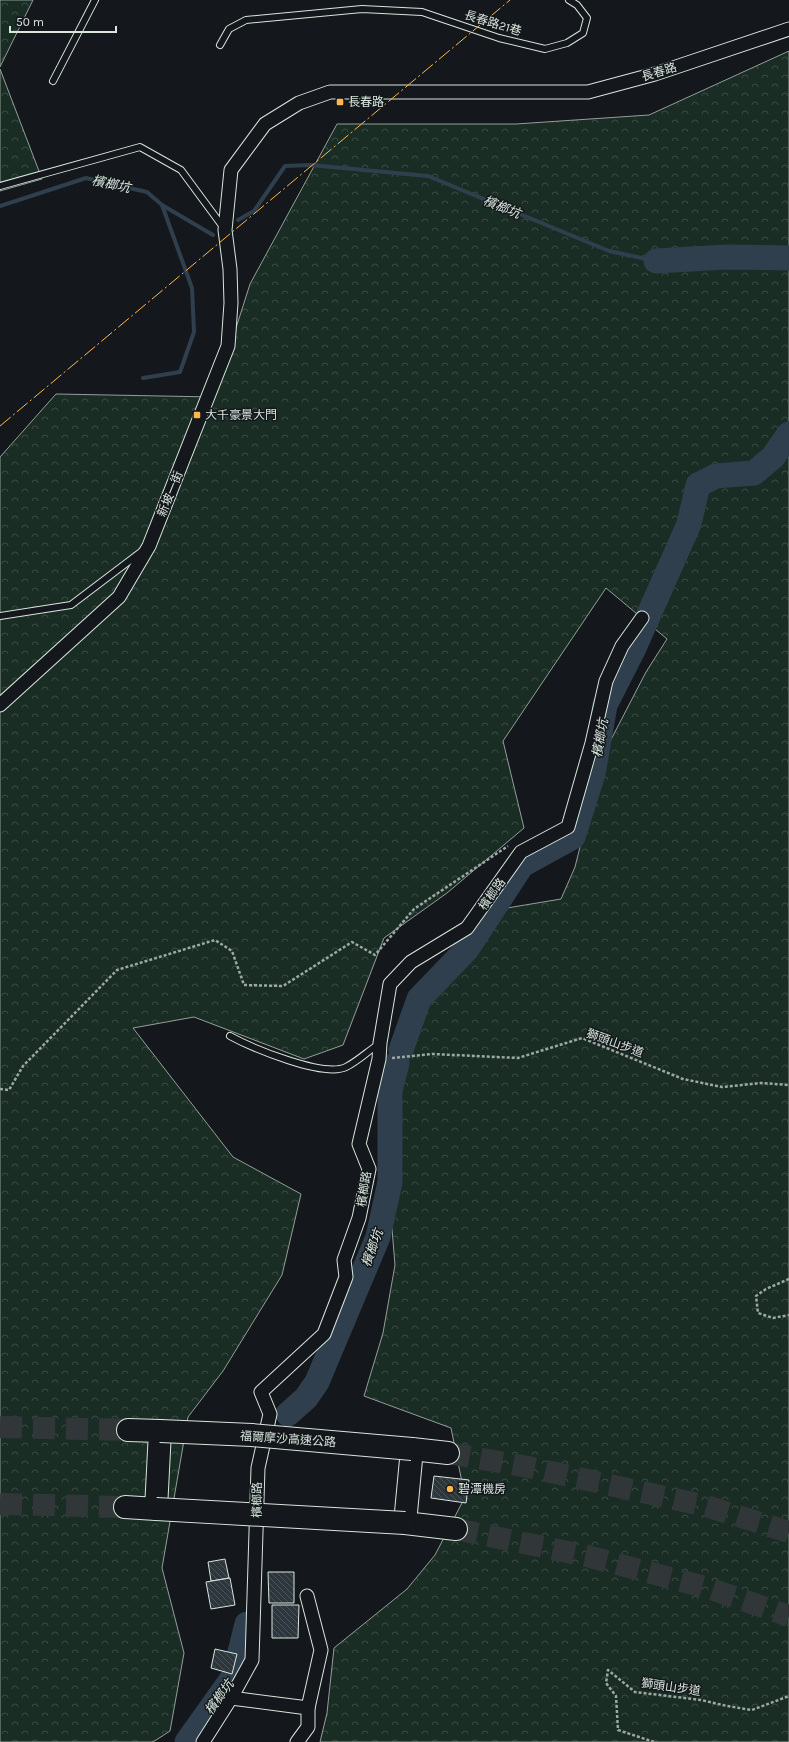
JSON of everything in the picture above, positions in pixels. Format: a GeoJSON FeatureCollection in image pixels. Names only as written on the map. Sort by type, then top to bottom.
{"type":"FeatureCollection","features":[{"type":"Feature","properties":{"kind":"highway","name":"福爾摩沙高速公路"},"geometry":{"type":"LineString","coordinates":[[128,1430],[252,1435],[412,1448],[448,1453]]}},
{"type":"Feature","properties":{"kind":"highway"},"geometry":{"type":"LineString","coordinates":[[156,1509],[160,1431]]}},
{"type":"Feature","properties":{"kind":"highway"},"geometry":{"type":"LineString","coordinates":[[405,1523],[412,1448]]}},
{"type":"Feature","properties":{"kind":"highway"},"geometry":{"type":"LineString","coordinates":[[125,1507],[405,1523],[456,1529]]}},
{"type":"Feature","properties":{"kind":"street","name":"長春路"},"geometry":{"type":"LineString","coordinates":[[226,230],[232,170],[265,124],[299,103],[330,92],[588,92],[655,74],[789,29]]}},
{"type":"Feature","properties":{"kind":"street","name":"新坡一街"},"geometry":{"type":"LineString","coordinates":[[0,705],[119,597],[149,546],[228,346],[232,303],[226,230]]}},
{"type":"Feature","properties":{"kind":"street","name":"檳榔路"},"geometry":{"type":"LineString","coordinates":[[203,1742],[232,1698],[252,1660],[258,1468],[270,1414],[262,1392],[324,1334],[346,1277],[344,1260],[359,1218],[368,1169],[360,1144],[379,1059],[380,1043],[390,984],[411,962],[467,928],[521,852],[568,827],[592,743],[606,681],[622,646],[642,618]]}},
{"type":"Feature","properties":{"kind":"street"},"geometry":{"type":"LineString","coordinates":[[297,1742],[308,1727],[308,1708],[321,1650],[307,1596]]}},
{"type":"Feature","properties":{"kind":"street"},"geometry":{"type":"LineString","coordinates":[[232,1698],[308,1708]]}},
{"type":"Feature","properties":{"kind":"lane"},"geometry":{"type":"LineString","coordinates":[[54,81],[95,0]]}},
{"type":"Feature","properties":{"kind":"lane","name":"長春路21巷"},"geometry":{"type":"LineString","coordinates":[[220,45],[229,29],[246,20],[362,9],[422,12],[499,38],[545,49],[567,43],[583,33],[587,18],[577,5],[569,0]]}},
{"type":"Feature","properties":{"kind":"lane"},"geometry":{"type":"LineString","coordinates":[[0,186],[140,147],[181,170],[226,230]]}},
{"type":"Feature","properties":{"kind":"lane"},"geometry":{"type":"LineString","coordinates":[[0,616],[71,605],[149,546]]}},
{"type":"Feature","properties":{"kind":"lane"},"geometry":{"type":"LineString","coordinates":[[230,1036],[267,1052],[307,1066],[326,1069],[345,1067],[380,1043]]}},
{"type":"Feature","properties":{"kind":"path"},"geometry":{"type":"LineString","coordinates":[[0,1089],[9,1090],[23,1066],[117,970],[215,940],[232,951],[244,985],[283,986],[352,942],[375,955],[414,909],[512,844]]}},
{"type":"Feature","properties":{"kind":"path","name":"獅頭山步道"},"geometry":{"type":"LineString","coordinates":[[386,1059],[433,1054],[518,1058],[582,1038],[683,1079],[722,1086],[761,1083],[789,1085]]}},
{"type":"Feature","properties":{"kind":"path"},"geometry":{"type":"LineString","coordinates":[[789,1279],[766,1289],[756,1296],[758,1313],[773,1318],[789,1315]]}},
{"type":"Feature","properties":{"kind":"path","name":"獅頭山步道"},"geometry":{"type":"LineString","coordinates":[[654,1742],[618,1730],[616,1696],[606,1683],[608,1670],[635,1692],[701,1700],[752,1710],[789,1696]]}},
{"type":"Feature","properties":{"kind":"green space"},"geometry":{"type":"Polygon","coordinates":[[[0,0],[33,0],[0,67],[0,0]]]}},
{"type":"Feature","properties":{"kind":"green space"},"geometry":{"type":"Polygon","coordinates":[[[789,51],[789,1742],[320,1742],[327,1713],[334,1648],[407,1589],[435,1555],[465,1497],[451,1428],[364,1396],[383,1333],[395,1265],[388,1181],[397,1027],[501,909],[561,899],[575,867],[603,755],[646,672],[667,639],[606,588],[503,741],[524,828],[447,893],[384,938],[343,1045],[304,1059],[194,1017],[133,1028],[233,1157],[301,1194],[282,1275],[223,1371],[188,1417],[162,1568],[184,1653],[170,1731],[153,1742],[0,1742],[0,457],[56,394],[214,397],[250,284],[337,124],[516,124],[649,115],[789,51]]]}},
{"type":"Feature","properties":{"kind":"green space"},"geometry":{"type":"Polygon","coordinates":[[[0,69],[42,179],[0,191],[0,69]]]}},
{"type":"Feature","properties":{"kind":"building","name":"碧潭機房"},"geometry":{"type":"Polygon","coordinates":[[[434,1476],[469,1480],[466,1503],[431,1498],[434,1476]]]}},
{"type":"Feature","properties":{"kind":"building"},"geometry":{"type":"Polygon","coordinates":[[[225,1559],[229,1578],[211,1581],[208,1562],[225,1559]]]}},
{"type":"Feature","properties":{"kind":"building"},"geometry":{"type":"Polygon","coordinates":[[[268,1572],[294,1572],[294,1603],[269,1603],[268,1572]]]}},
{"type":"Feature","properties":{"kind":"building"},"geometry":{"type":"Polygon","coordinates":[[[230,1578],[235,1605],[211,1609],[206,1582],[230,1578]]]}},
{"type":"Feature","properties":{"kind":"building"},"geometry":{"type":"Polygon","coordinates":[[[272,1605],[299,1605],[298,1638],[272,1638],[272,1605]]]}},
{"type":"Feature","properties":{"kind":"building"},"geometry":{"type":"Polygon","coordinates":[[[215,1649],[237,1654],[232,1674],[211,1668],[215,1649]]]}},
{"type":"Feature","properties":{"kind":"waterway","name":"檳榔坑"},"geometry":{"type":"LineString","coordinates":[[238,220],[254,211],[285,166],[310,165],[428,176],[609,251],[656,261]]}},
{"type":"Feature","properties":{"kind":"waterway","name":"檳榔坑"},"geometry":{"type":"LineString","coordinates":[[0,206],[86,178],[147,192],[162,205],[213,235]]}},
{"type":"Feature","properties":{"kind":"waterway"},"geometry":{"type":"LineString","coordinates":[[143,378],[180,372],[194,332],[192,288],[162,205]]}},
{"type":"Feature","properties":{"kind":"waterway","name":"檳榔坑"},"geometry":{"type":"LineString","coordinates":[[656,261],[727,257],[789,258]]}},
{"type":"Feature","properties":{"kind":"waterway","name":"檳榔坑"},"geometry":{"type":"LineString","coordinates":[[401,1050],[419,999],[467,949],[522,865],[573,837],[593,774],[605,705],[634,648],[689,524],[698,485],[716,476],[754,473],[773,457],[789,434]]}},
{"type":"Feature","properties":{"kind":"waterway","name":"檳榔坑"},"geometry":{"type":"LineString","coordinates":[[288,1414],[306,1398],[317,1382],[378,1237],[390,1182],[390,1091],[397,1063]]}},
{"type":"Feature","properties":{"kind":"waterway","name":"檳榔坑"},"geometry":{"type":"LineString","coordinates":[[187,1742],[234,1676],[247,1624]]}},
{"type":"Feature","properties":{"kind":"tunnel"},"geometry":{"type":"LineString","coordinates":[[0,1427],[128,1430]]}},
{"type":"Feature","properties":{"kind":"tunnel"},"geometry":{"type":"LineString","coordinates":[[448,1453],[528,1467],[706,1506],[789,1532]]}},
{"type":"Feature","properties":{"kind":"tunnel"},"geometry":{"type":"LineString","coordinates":[[0,1504],[125,1507]]}},
{"type":"Feature","properties":{"kind":"tunnel"},"geometry":{"type":"LineString","coordinates":[[456,1529],[587,1556],[708,1588],[789,1616]]}},
{"type":"Feature","properties":{"kind":"power"},"geometry":{"type":"LineString","coordinates":[[0,426],[510,0]]}},
{"type":"Feature","properties":{"kind":"place","name":"長春路"},"geometry":{"type":"Point","coordinates":[340,102]}},
{"type":"Feature","properties":{"kind":"place","name":"大千豪景大門"},"geometry":{"type":"Point","coordinates":[197,415]}},
{"type":"Feature","properties":{"kind":"place","name":"碧潭機房"},"geometry":{"type":"Point","coordinates":[450,1489]}}]}
